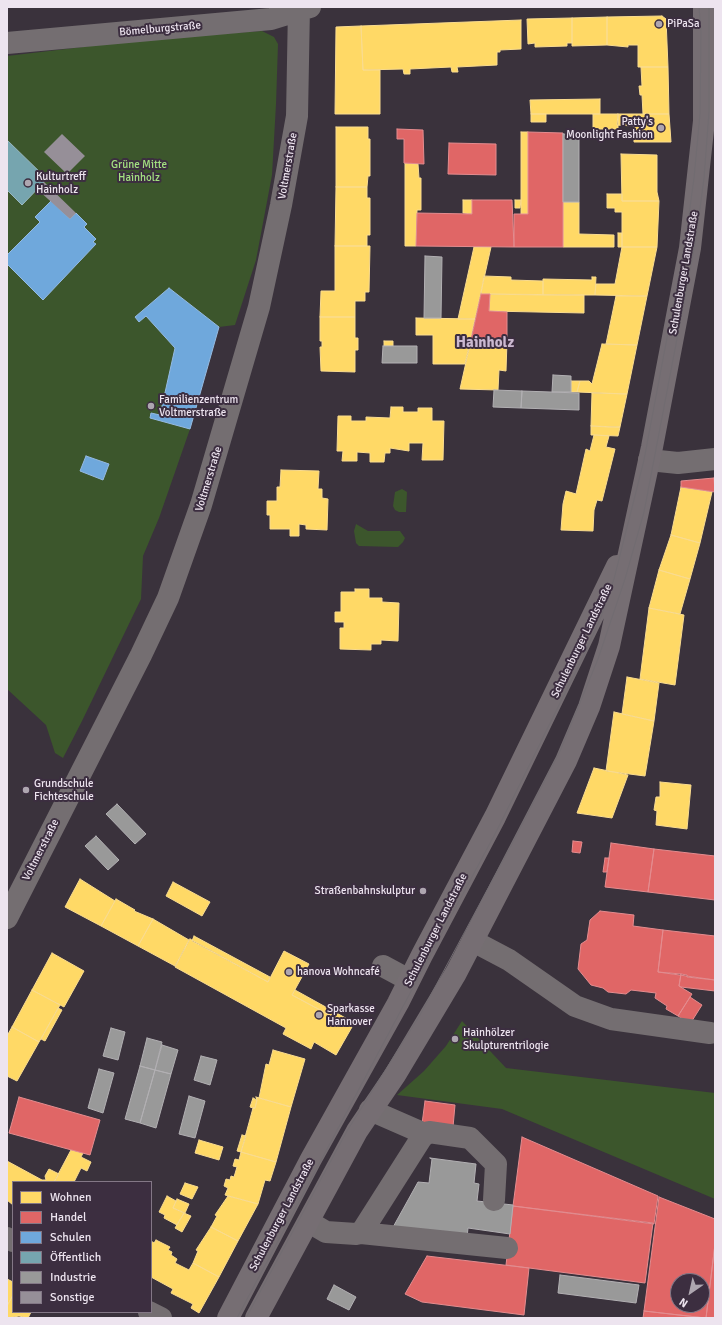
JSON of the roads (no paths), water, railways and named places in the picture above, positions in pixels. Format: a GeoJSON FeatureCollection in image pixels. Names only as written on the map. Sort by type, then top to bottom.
{"type":"FeatureCollection","features":[{"type":"Feature","properties":{"kind":"main road","name":"Schulenburger Landstraße"},"geometry":{"type":"LineString","coordinates":[[256,1318],[370,1110],[420,1037],[473,941],[566,761],[589,707],[609,646],[649,460],[690,248],[709,136],[710,99],[704,7]]}},
{"type":"Feature","properties":{"kind":"main road","name":"Schulenburger Landstraße"},"geometry":{"type":"LineString","coordinates":[[228,1318],[311,1159],[398,1003],[514,778],[632,536]]}},
{"type":"Feature","properties":{"kind":"street","name":"Bömelburgstraße"},"geometry":{"type":"LineString","coordinates":[[7,43],[271,19],[303,8]]}},
{"type":"Feature","properties":{"kind":"street","name":"Voltmerstraße"},"geometry":{"type":"LineString","coordinates":[[7,918],[164,605],[174,583],[201,505],[259,307],[281,205],[297,116],[303,8]]}},
{"type":"Feature","properties":{"kind":"street"},"geometry":{"type":"LineString","coordinates":[[649,460],[678,463],[715,459]]}},
{"type":"Feature","properties":{"kind":"street"},"geometry":{"type":"LineString","coordinates":[[473,941],[509,960],[575,1006],[611,1019],[710,1033]]}},
{"type":"Feature","properties":{"kind":"street"},"geometry":{"type":"LineString","coordinates":[[383,966],[409,980]]}},
{"type":"Feature","properties":{"kind":"street"},"geometry":{"type":"LineString","coordinates":[[370,1110],[425,1134],[432,1132],[470,1138],[496,1164],[494,1200]]}},
{"type":"Feature","properties":{"kind":"street"},"geometry":{"type":"LineString","coordinates":[[361,1233],[425,1134]]}},
{"type":"Feature","properties":{"kind":"street"},"geometry":{"type":"LineString","coordinates":[[309,1222],[326,1232],[361,1233],[507,1248]]}},
{"type":"Feature","properties":{"kind":"street"},"geometry":{"type":"LineString","coordinates":[[151,1313],[161,1318]]}},
{"type":"Feature","properties":{"kind":"tram line"},"geometry":{"type":"LineString","coordinates":[[237,1318],[497,830],[584,655],[601,617],[614,579],[644,460],[686,237],[694,178],[700,114],[701,32],[699,7]]}},
{"type":"Feature","properties":{"kind":"tram line"},"geometry":{"type":"LineString","coordinates":[[246,1318],[347,1131],[420,1015],[514,840],[560,751],[598,659],[625,579],[644,512],[696,239],[704,178],[709,112],[709,7]]}},
{"type":"Feature","properties":{"kind":"place","name":"PiPaSa"},"geometry":{"type":"Point","coordinates":[659,24]}},
{"type":"Feature","properties":{"kind":"place","name":"Patty's Moonlight Fashion"},"geometry":{"type":"Point","coordinates":[661,128]}},
{"type":"Feature","properties":{"kind":"place","name":"Kulturtreff Hainholz"},"geometry":{"type":"Point","coordinates":[28,183]}},
{"type":"Feature","properties":{"kind":"place","name":"Familienzentrum Voltmerstraße"},"geometry":{"type":"Point","coordinates":[151,406]}},
{"type":"Feature","properties":{"kind":"place","name":"Grundschule Fichteschule"},"geometry":{"type":"Point","coordinates":[26,790]}},
{"type":"Feature","properties":{"kind":"place","name":"Straßenbahnskulptur"},"geometry":{"type":"Point","coordinates":[423,891]}},
{"type":"Feature","properties":{"kind":"place","name":"hanova Wohncafé"},"geometry":{"type":"Point","coordinates":[289,972]}},
{"type":"Feature","properties":{"kind":"place","name":"Sparkasse Hannover"},"geometry":{"type":"Point","coordinates":[319,1015]}},
{"type":"Feature","properties":{"kind":"place","name":"Hainhölzer Skulpturentrilogie"},"geometry":{"type":"Point","coordinates":[455,1039]}},
{"type":"Feature","properties":{"kind":"district","name":"Hainholz"},"geometry":{"type":"Point","coordinates":[485,343]}},
{"type":"Feature","properties":{"kind":"park label","name":"Grüne Mitte Hainholz"},"geometry":{"type":"Point","coordinates":[139,171]}}]}
